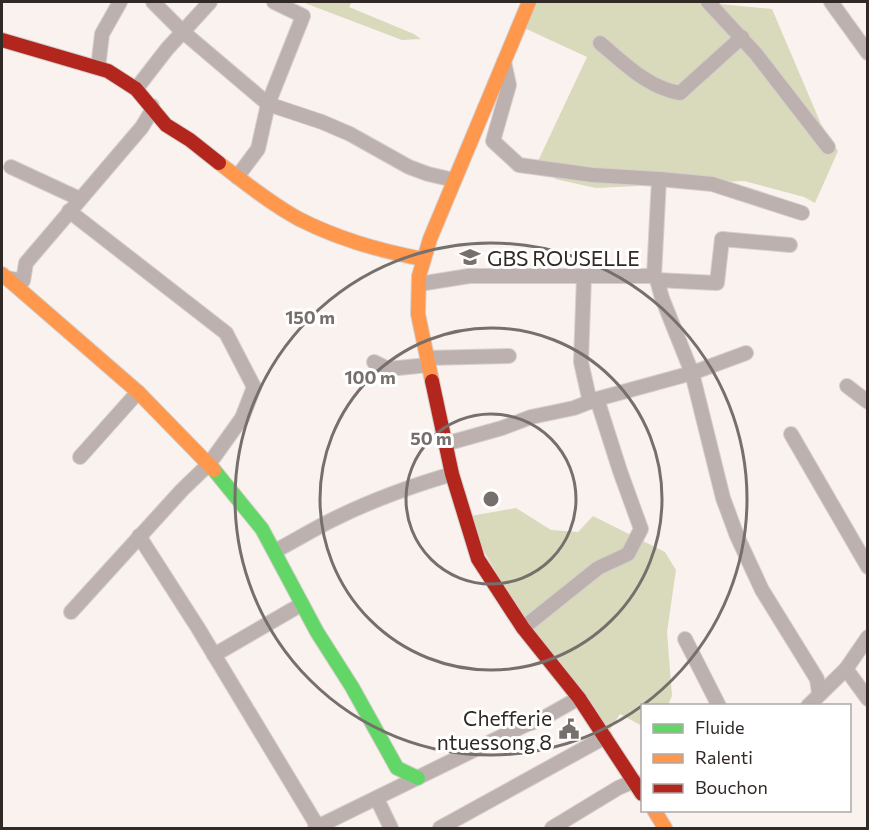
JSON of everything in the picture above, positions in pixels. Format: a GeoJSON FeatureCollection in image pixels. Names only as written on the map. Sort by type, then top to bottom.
{"type":"FeatureCollection","features":[{"type":"Feature","properties":{"kind":"street"},"geometry":{"type":"LineString","coordinates":[[98,68],[102,34],[120,2]]}},
{"type":"Feature","properties":{"kind":"street"},"geometry":{"type":"LineString","coordinates":[[153,2],[182,31],[268,104],[350,134],[409,167],[454,180]]}},
{"type":"Feature","properties":{"kind":"street"},"geometry":{"type":"LineString","coordinates":[[136,89],[182,31],[210,2]]}},
{"type":"Feature","properties":{"kind":"street"},"geometry":{"type":"LineString","coordinates":[[237,177],[258,149],[268,104],[303,16],[273,2]]}},
{"type":"Feature","properties":{"kind":"street"},"geometry":{"type":"LineString","coordinates":[[529,2],[423,259],[418,314],[452,474],[478,559],[523,628],[579,698],[641,792]]}},
{"type":"Feature","properties":{"kind":"street"},"geometry":{"type":"LineString","coordinates":[[708,2],[742,37],[828,147]]}},
{"type":"Feature","properties":{"kind":"street"},"geometry":{"type":"LineString","coordinates":[[831,2],[867,53]]}},
{"type":"Feature","properties":{"kind":"street"},"geometry":{"type":"LineString","coordinates":[[600,44],[637,74],[663,90],[680,93],[742,37]]}},
{"type":"Feature","properties":{"kind":"street"},"geometry":{"type":"LineString","coordinates":[[2,40],[108,71],[136,89],[166,125],[298,218],[344,239],[423,259]]}},
{"type":"Feature","properties":{"kind":"street"},"geometry":{"type":"LineString","coordinates":[[504,60],[509,85],[493,141],[519,165],[593,176],[712,184],[802,213]]}},
{"type":"Feature","properties":{"kind":"street"},"geometry":{"type":"LineString","coordinates":[[4,276],[23,281],[26,263],[142,127],[152,106]]}},
{"type":"Feature","properties":{"kind":"street"},"geometry":{"type":"LineString","coordinates":[[142,127],[166,125]]}},
{"type":"Feature","properties":{"kind":"street"},"geometry":{"type":"LineString","coordinates":[[11,167],[80,199]]}},
{"type":"Feature","properties":{"kind":"street"},"geometry":{"type":"LineString","coordinates":[[659,179],[655,278],[692,374],[723,498],[737,536],[762,590],[817,679],[819,693]]}},
{"type":"Feature","properties":{"kind":"street"},"geometry":{"type":"LineString","coordinates":[[69,211],[226,333],[254,387],[242,418],[209,464],[139,536],[71,612]]}},
{"type":"Feature","properties":{"kind":"street"},"geometry":{"type":"LineString","coordinates":[[419,284],[469,276],[655,278],[717,283],[722,238],[790,245]]}},
{"type":"Feature","properties":{"kind":"street"},"geometry":{"type":"LineString","coordinates":[[4,276],[138,392],[209,464],[262,529],[317,632],[352,687],[397,768],[418,778]]}},
{"type":"Feature","properties":{"kind":"street"},"geometry":{"type":"LineString","coordinates":[[523,628],[598,568],[628,554],[641,529],[581,362],[584,277]]}},
{"type":"Feature","properties":{"kind":"street"},"geometry":{"type":"LineString","coordinates":[[446,444],[531,417],[574,408],[594,400],[692,374],[746,353]]}},
{"type":"Feature","properties":{"kind":"street"},"geometry":{"type":"LineString","coordinates":[[374,362],[388,369],[428,362],[508,356]]}},
{"type":"Feature","properties":{"kind":"street"},"geometry":{"type":"LineString","coordinates":[[847,386],[867,402]]}},
{"type":"Feature","properties":{"kind":"street"},"geometry":{"type":"LineString","coordinates":[[80,457],[138,392]]}},
{"type":"Feature","properties":{"kind":"street"},"geometry":{"type":"LineString","coordinates":[[791,434],[867,567]]}},
{"type":"Feature","properties":{"kind":"street"},"geometry":{"type":"LineString","coordinates":[[275,551],[365,505],[452,474]]}},
{"type":"Feature","properties":{"kind":"street"},"geometry":{"type":"LineString","coordinates":[[139,536],[214,655],[317,828],[525,725],[540,720],[579,698]]}},
{"type":"Feature","properties":{"kind":"street"},"geometry":{"type":"LineString","coordinates":[[214,655],[302,604]]}},
{"type":"Feature","properties":{"kind":"street"},"geometry":{"type":"LineString","coordinates":[[809,704],[846,669],[867,637]]}},
{"type":"Feature","properties":{"kind":"street"},"geometry":{"type":"LineString","coordinates":[[685,639],[718,704]]}},
{"type":"Feature","properties":{"kind":"street"},"geometry":{"type":"LineString","coordinates":[[846,669],[867,699]]}},
{"type":"Feature","properties":{"kind":"street"},"geometry":{"type":"LineString","coordinates":[[440,828],[605,737]]}},
{"type":"Feature","properties":{"kind":"street"},"geometry":{"type":"LineString","coordinates":[[552,828],[618,788],[634,782]]}},
{"type":"Feature","properties":{"kind":"street"},"geometry":{"type":"LineString","coordinates":[[377,798],[391,828]]}},
{"type":"Feature","properties":{"kind":"street"},"geometry":{"type":"LineString","coordinates":[[656,812],[665,828]]}},
{"type":"Feature","properties":{"kind":"green space"},"geometry":{"type":"Polygon","coordinates":[[[302,2],[352,2],[349,7],[421,39],[402,40],[302,2]]]}},
{"type":"Feature","properties":{"kind":"green space"},"geometry":{"type":"Polygon","coordinates":[[[529,2],[699,2],[772,9],[821,124],[838,151],[815,203],[804,197],[744,181],[596,188],[555,179],[538,161],[587,57],[520,26],[529,2]]]}},
{"type":"Feature","properties":{"kind":"green space"},"geometry":{"type":"Polygon","coordinates":[[[516,508],[551,530],[578,532],[593,516],[665,552],[676,570],[667,632],[672,696],[668,704],[641,704],[641,725],[620,714],[605,737],[539,650],[465,517],[516,508]]]}},
{"type":"Feature","properties":{"kind":"traffic: fast"},"geometry":{"type":"LineString","coordinates":[[214,470],[262,529],[317,632],[352,687],[397,768],[418,778]]}},
{"type":"Feature","properties":{"kind":"traffic: slow"},"geometry":{"type":"LineString","coordinates":[[432,381],[418,314],[419,276],[430,239],[529,2]]}},
{"type":"Feature","properties":{"kind":"traffic: slow"},"geometry":{"type":"LineString","coordinates":[[219,163],[278,207],[299,219],[360,244],[423,259]]}},
{"type":"Feature","properties":{"kind":"traffic: slow"},"geometry":{"type":"LineString","coordinates":[[2,274],[138,392],[214,470]]}},
{"type":"Feature","properties":{"kind":"traffic: slow"},"geometry":{"type":"LineString","coordinates":[[655,812],[665,828]]}},
{"type":"Feature","properties":{"kind":"traffic: jam"},"geometry":{"type":"LineString","coordinates":[[2,40],[108,71],[136,89],[166,125],[219,163]]}},
{"type":"Feature","properties":{"kind":"traffic: jam"},"geometry":{"type":"LineString","coordinates":[[432,381],[452,474],[478,559],[523,628],[579,698],[641,792]]}},
{"type":"Feature","properties":{"kind":"place","name":"GBS ROUSELLE"},"geometry":{"type":"Point","coordinates":[470,257]}},
{"type":"Feature","properties":{"kind":"place","name":"Chefferie ntuessong 8"},"geometry":{"type":"Point","coordinates":[569,729]}}]}
